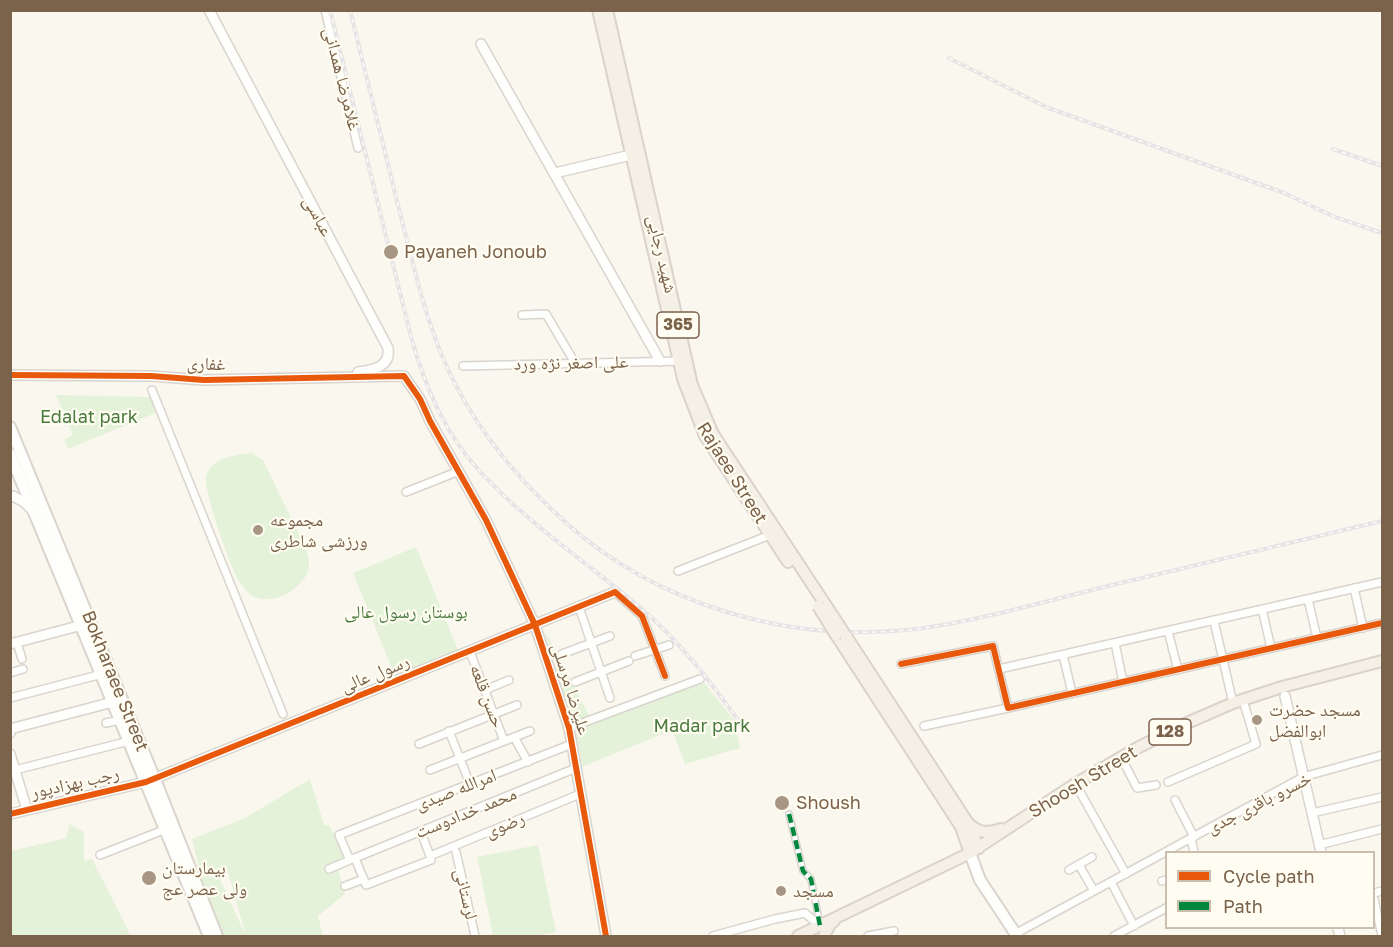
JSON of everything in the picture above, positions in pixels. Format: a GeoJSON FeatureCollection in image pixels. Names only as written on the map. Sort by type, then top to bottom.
{"type":"FeatureCollection","features":[{"type":"Feature","properties":{"kind":"main road","name":"Rajaee Street"},"geometry":{"type":"LineString","coordinates":[[598,10],[682,360],[683,379],[705,436],[770,535],[822,606],[968,823]]}},
{"type":"Feature","properties":{"kind":"main road","name":"شهید رجایی"},"geometry":{"type":"LineString","coordinates":[[607,10],[682,360],[713,434],[822,606]]}},
{"type":"Feature","properties":{"kind":"main road","name":"Bokharaee Street"},"geometry":{"type":"LineString","coordinates":[[10,427],[86,624],[177,847],[217,936]]}},
{"type":"Feature","properties":{"kind":"main road","name":"Bokharaee Street"},"geometry":{"type":"LineString","coordinates":[[10,454],[86,624],[120,720],[150,781],[166,829],[177,847],[208,936]]}},
{"type":"Feature","properties":{"kind":"main road","name":"Rajaee Street"},"geometry":{"type":"LineString","coordinates":[[841,635],[961,827],[970,837]]}},
{"type":"Feature","properties":{"kind":"main road","name":"Shoosh Street"},"geometry":{"type":"LineString","coordinates":[[822,931],[839,918],[974,854],[1075,784],[1187,723],[1282,687],[1383,662]]}},
{"type":"Feature","properties":{"kind":"main road"},"geometry":{"type":"LineString","coordinates":[[968,823],[975,830],[982,832],[1010,827]]}},
{"type":"Feature","properties":{"kind":"main road","name":"365"},"geometry":{"type":"LineString","coordinates":[[968,823],[974,854]]}},
{"type":"Feature","properties":{"kind":"main road"},"geometry":{"type":"LineString","coordinates":[[974,854],[980,880],[1016,935]]}},
{"type":"Feature","properties":{"kind":"main road"},"geometry":{"type":"LineString","coordinates":[[798,936],[822,931]]}},
{"type":"Feature","properties":{"kind":"street","name":"عباسی"},"geometry":{"type":"LineString","coordinates":[[209,10],[388,348],[387,359],[374,370],[320,378]]}},
{"type":"Feature","properties":{"kind":"street","name":"غلامرضا همدانی"},"geometry":{"type":"LineString","coordinates":[[325,10],[358,148]]}},
{"type":"Feature","properties":{"kind":"street"},"geometry":{"type":"LineString","coordinates":[[481,44],[660,361]]}},
{"type":"Feature","properties":{"kind":"street"},"geometry":{"type":"LineString","coordinates":[[555,173],[631,155]]}},
{"type":"Feature","properties":{"kind":"street"},"geometry":{"type":"LineString","coordinates":[[522,315],[546,314],[575,363]]}},
{"type":"Feature","properties":{"kind":"street","name":"علی اصغر نژه ورد"},"geometry":{"type":"LineString","coordinates":[[463,366],[682,360]]}},
{"type":"Feature","properties":{"kind":"street","name":"غفاری"},"geometry":{"type":"LineString","coordinates":[[10,375],[151,376],[204,380],[402,375]]}},
{"type":"Feature","properties":{"kind":"street","name":"علیرضا مرسلی"},"geometry":{"type":"LineString","coordinates":[[402,375],[420,399],[486,520],[535,625],[569,728],[606,936]]}},
{"type":"Feature","properties":{"kind":"street"},"geometry":{"type":"LineString","coordinates":[[152,390],[283,714]]}},
{"type":"Feature","properties":{"kind":"street"},"geometry":{"type":"LineString","coordinates":[[406,492],[459,471]]}},
{"type":"Feature","properties":{"kind":"street"},"geometry":{"type":"LineString","coordinates":[[10,496],[13,495],[24,502],[34,512]]}},
{"type":"Feature","properties":{"kind":"street"},"geometry":{"type":"LineString","coordinates":[[678,572],[770,535]]}},
{"type":"Feature","properties":{"kind":"street"},"geometry":{"type":"LineString","coordinates":[[999,669],[1383,582]]}},
{"type":"Feature","properties":{"kind":"street"},"geometry":{"type":"LineString","coordinates":[[1354,588],[1363,628]]}},
{"type":"Feature","properties":{"kind":"street"},"geometry":{"type":"LineString","coordinates":[[615,592],[642,616],[665,676]]}},
{"type":"Feature","properties":{"kind":"street","name":"رسول عالی"},"geometry":{"type":"LineString","coordinates":[[150,781],[615,592]]}},
{"type":"Feature","properties":{"kind":"street"},"geometry":{"type":"LineString","coordinates":[[1308,599],[1317,638]]}},
{"type":"Feature","properties":{"kind":"street"},"geometry":{"type":"LineString","coordinates":[[579,607],[610,698]]}},
{"type":"Feature","properties":{"kind":"street"},"geometry":{"type":"LineString","coordinates":[[1262,609],[1271,648]]}},
{"type":"Feature","properties":{"kind":"street"},"geometry":{"type":"LineString","coordinates":[[1168,782],[1256,744],[1222,660],[1214,621]]}},
{"type":"Feature","properties":{"kind":"street"},"geometry":{"type":"LineString","coordinates":[[924,726],[1383,623]]}},
{"type":"Feature","properties":{"kind":"street"},"geometry":{"type":"LineString","coordinates":[[22,659],[14,643],[86,624]]}},
{"type":"Feature","properties":{"kind":"street"},"geometry":{"type":"LineString","coordinates":[[1168,631],[1178,669]]}},
{"type":"Feature","properties":{"kind":"street"},"geometry":{"type":"LineString","coordinates":[[562,654],[610,636]]}},
{"type":"Feature","properties":{"kind":"street"},"geometry":{"type":"LineString","coordinates":[[1115,643],[1123,682]]}},
{"type":"Feature","properties":{"kind":"street"},"geometry":{"type":"LineString","coordinates":[[575,682],[669,645]]}},
{"type":"Feature","properties":{"kind":"street"},"geometry":{"type":"LineString","coordinates":[[902,664],[993,646],[1008,708]]}},
{"type":"Feature","properties":{"kind":"street","name":"حسن قلعه"},"geometry":{"type":"LineString","coordinates":[[470,652],[504,741]]}},
{"type":"Feature","properties":{"kind":"street"},"geometry":{"type":"LineString","coordinates":[[1063,655],[1072,693]]}},
{"type":"Feature","properties":{"kind":"street"},"geometry":{"type":"LineString","coordinates":[[10,672],[23,669]]}},
{"type":"Feature","properties":{"kind":"street"},"geometry":{"type":"LineString","coordinates":[[10,698],[102,674]]}},
{"type":"Feature","properties":{"kind":"street"},"geometry":{"type":"LineString","coordinates":[[569,728],[700,679]]}},
{"type":"Feature","properties":{"kind":"street"},"geometry":{"type":"LineString","coordinates":[[485,690],[509,680]]}},
{"type":"Feature","properties":{"kind":"street"},"geometry":{"type":"LineString","coordinates":[[1285,696],[1320,849],[1383,829]]}},
{"type":"Feature","properties":{"kind":"street"},"geometry":{"type":"LineString","coordinates":[[10,731],[113,702]]}},
{"type":"Feature","properties":{"kind":"street"},"geometry":{"type":"LineString","coordinates":[[418,744],[518,705]]}},
{"type":"Feature","properties":{"kind":"street"},"geometry":{"type":"LineString","coordinates":[[106,723],[120,720]]}},
{"type":"Feature","properties":{"kind":"street"},"geometry":{"type":"LineString","coordinates":[[430,770],[530,730]]}},
{"type":"Feature","properties":{"kind":"street"},"geometry":{"type":"LineString","coordinates":[[449,731],[470,784]]}},
{"type":"Feature","properties":{"kind":"street"},"geometry":{"type":"LineString","coordinates":[[514,737],[528,762]]}},
{"type":"Feature","properties":{"kind":"street"},"geometry":{"type":"LineString","coordinates":[[15,770],[129,741]]}},
{"type":"Feature","properties":{"kind":"street","name":"امرالله صیدی"},"geometry":{"type":"LineString","coordinates":[[353,859],[349,858],[339,835],[572,744]]}},
{"type":"Feature","properties":{"kind":"street","name":"خسرو باقری جدی"},"geometry":{"type":"LineString","coordinates":[[1169,851],[1304,777],[1383,755]]}},
{"type":"Feature","properties":{"kind":"street"},"geometry":{"type":"LineString","coordinates":[[1121,757],[1137,788],[1156,785]]}},
{"type":"Feature","properties":{"kind":"street"},"geometry":{"type":"LineString","coordinates":[[11,758],[15,770],[14,781],[27,810]]}},
{"type":"Feature","properties":{"kind":"street","name":"محمد خدادوست"},"geometry":{"type":"LineString","coordinates":[[329,869],[576,768]]}},
{"type":"Feature","properties":{"kind":"street","name":"رجب بهزادپور"},"geometry":{"type":"LineString","coordinates":[[10,814],[150,781]]}},
{"type":"Feature","properties":{"kind":"street"},"geometry":{"type":"LineString","coordinates":[[1080,792],[1126,874]]}},
{"type":"Feature","properties":{"kind":"street","name":"رضوی"},"geometry":{"type":"LineString","coordinates":[[365,882],[432,860],[430,856],[580,794]]}},
{"type":"Feature","properties":{"kind":"street"},"geometry":{"type":"LineString","coordinates":[[1312,813],[1383,797]]}},
{"type":"Feature","properties":{"kind":"street"},"geometry":{"type":"LineString","coordinates":[[1175,800],[1193,838],[1194,851]]}},
{"type":"Feature","properties":{"kind":"street"},"geometry":{"type":"LineString","coordinates":[[789,814],[803,871],[811,879],[822,931]]}},
{"type":"Feature","properties":{"kind":"street"},"geometry":{"type":"LineString","coordinates":[[100,855],[166,829]]}},
{"type":"Feature","properties":{"kind":"street"},"geometry":{"type":"LineString","coordinates":[[421,832],[430,856]]}},
{"type":"Feature","properties":{"kind":"street","name":"لرستانی"},"geometry":{"type":"LineString","coordinates":[[456,852],[475,936]]}},
{"type":"Feature","properties":{"kind":"street","name":"خسرو باقری جدی"},"geometry":{"type":"LineString","coordinates":[[1016,935],[1165,853]]}},
{"type":"Feature","properties":{"kind":"street"},"geometry":{"type":"LineString","coordinates":[[1069,870],[1092,857]]}},
{"type":"Feature","properties":{"kind":"street"},"geometry":{"type":"LineString","coordinates":[[345,885],[365,882],[353,859]]}},
{"type":"Feature","properties":{"kind":"street"},"geometry":{"type":"LineString","coordinates":[[1079,865],[1094,891]]}},
{"type":"Feature","properties":{"kind":"street"},"geometry":{"type":"LineString","coordinates":[[1111,882],[1134,926]]}},
{"type":"Feature","properties":{"kind":"street"},"geometry":{"type":"LineString","coordinates":[[1375,904],[1382,936]]}},
{"type":"Feature","properties":{"kind":"street"},"geometry":{"type":"LineString","coordinates":[[1114,936],[1165,909]]}},
{"type":"Feature","properties":{"kind":"street"},"geometry":{"type":"LineString","coordinates":[[713,936],[805,913],[822,931]]}},
{"type":"Feature","properties":{"kind":"street"},"geometry":{"type":"LineString","coordinates":[[868,936],[894,931]]}},
{"type":"Feature","properties":{"kind":"green space","name":"Edalat park"},"geometry":{"type":"Polygon","coordinates":[[[56,395],[150,397],[158,412],[68,449],[64,440],[73,435],[56,395]]]}},
{"type":"Feature","properties":{"kind":"green space","name":"مجموعه ورزشی شاطری"},"geometry":{"type":"Polygon","coordinates":[[[251,453],[263,460],[306,549],[309,560],[308,571],[297,587],[289,593],[269,599],[260,599],[251,595],[239,581],[218,529],[206,485],[209,470],[218,461],[251,453]]]}},
{"type":"Feature","properties":{"kind":"green space","name":"بوستان رسول عالی"},"geometry":{"type":"Polygon","coordinates":[[[416,547],[458,650],[395,676],[353,573],[416,547]]]}},
{"type":"Feature","properties":{"kind":"green space"},"geometry":{"type":"Polygon","coordinates":[[[544,629],[589,715],[573,725],[544,629]]]}},
{"type":"Feature","properties":{"kind":"green space","name":"Madar park"},"geometry":{"type":"Polygon","coordinates":[[[702,680],[734,720],[740,748],[685,764],[672,730],[582,767],[575,728],[702,680]]]}},
{"type":"Feature","properties":{"kind":"green space"},"geometry":{"type":"Polygon","coordinates":[[[310,779],[324,825],[329,825],[348,859],[336,862],[345,894],[318,916],[323,936],[246,936],[220,936],[199,882],[202,880],[192,839],[245,818],[310,779]],[[227,869],[205,879],[218,875],[246,936],[227,869]]]}},
{"type":"Feature","properties":{"kind":"green space"},"geometry":{"type":"Polygon","coordinates":[[[70,824],[84,832],[84,861],[92,859],[131,936],[11,936],[11,851],[66,838],[70,824]]]}},
{"type":"Feature","properties":{"kind":"green space"},"geometry":{"type":"Polygon","coordinates":[[[538,845],[556,932],[534,936],[493,936],[477,857],[538,845]]]}},
{"type":"Feature","properties":{"kind":"railway"},"geometry":{"type":"LineString","coordinates":[[330,10],[411,337],[422,372],[444,422],[464,453],[515,506],[643,610],[682,648],[738,720]]}},
{"type":"Feature","properties":{"kind":"railway"},"geometry":{"type":"LineString","coordinates":[[350,10],[417,281],[435,337],[453,380],[479,424],[527,485],[564,521],[601,551],[641,576],[684,596],[728,612],[774,624],[821,630],[869,632],[916,629],[987,616],[1382,521]]}},
{"type":"Feature","properties":{"kind":"railway"},"geometry":{"type":"LineString","coordinates":[[949,58],[1046,107],[1284,193],[1335,217],[1382,233]]}},
{"type":"Feature","properties":{"kind":"railway"},"geometry":{"type":"LineString","coordinates":[[1333,149],[1382,166]]}},
{"type":"Feature","properties":{"kind":"marked path"},"geometry":{"type":"LineString","coordinates":[[789,814],[803,871],[811,879],[820,926]]}},
{"type":"Feature","properties":{"kind":"cycle path"},"geometry":{"type":"LineString","coordinates":[[10,375],[151,376],[204,380],[404,376],[420,399],[486,520],[535,625],[569,728],[606,936]]}},
{"type":"Feature","properties":{"kind":"cycle path"},"geometry":{"type":"LineString","coordinates":[[10,814],[146,782],[615,592],[642,616],[665,676]]}},
{"type":"Feature","properties":{"kind":"cycle path"},"geometry":{"type":"LineString","coordinates":[[901,664],[993,646],[1008,708],[1382,623]]}},
{"type":"Feature","properties":{"kind":"place","name":"Payaneh Jonoub"},"geometry":{"type":"Point","coordinates":[391,252]}},
{"type":"Feature","properties":{"kind":"place","name":"مجموعه ورزشی شاطری"},"geometry":{"type":"Point","coordinates":[258,530]}},
{"type":"Feature","properties":{"kind":"place","name":"مسجد حضرت ابوالفضل"},"geometry":{"type":"Point","coordinates":[1257,720]}},
{"type":"Feature","properties":{"kind":"place","name":"Shoush"},"geometry":{"type":"Point","coordinates":[782,803]}},
{"type":"Feature","properties":{"kind":"place","name":"بیمارستان ولی عصر عج"},"geometry":{"type":"Point","coordinates":[149,878]}},
{"type":"Feature","properties":{"kind":"place","name":"مسجد"},"geometry":{"type":"Point","coordinates":[781,891]}}]}
